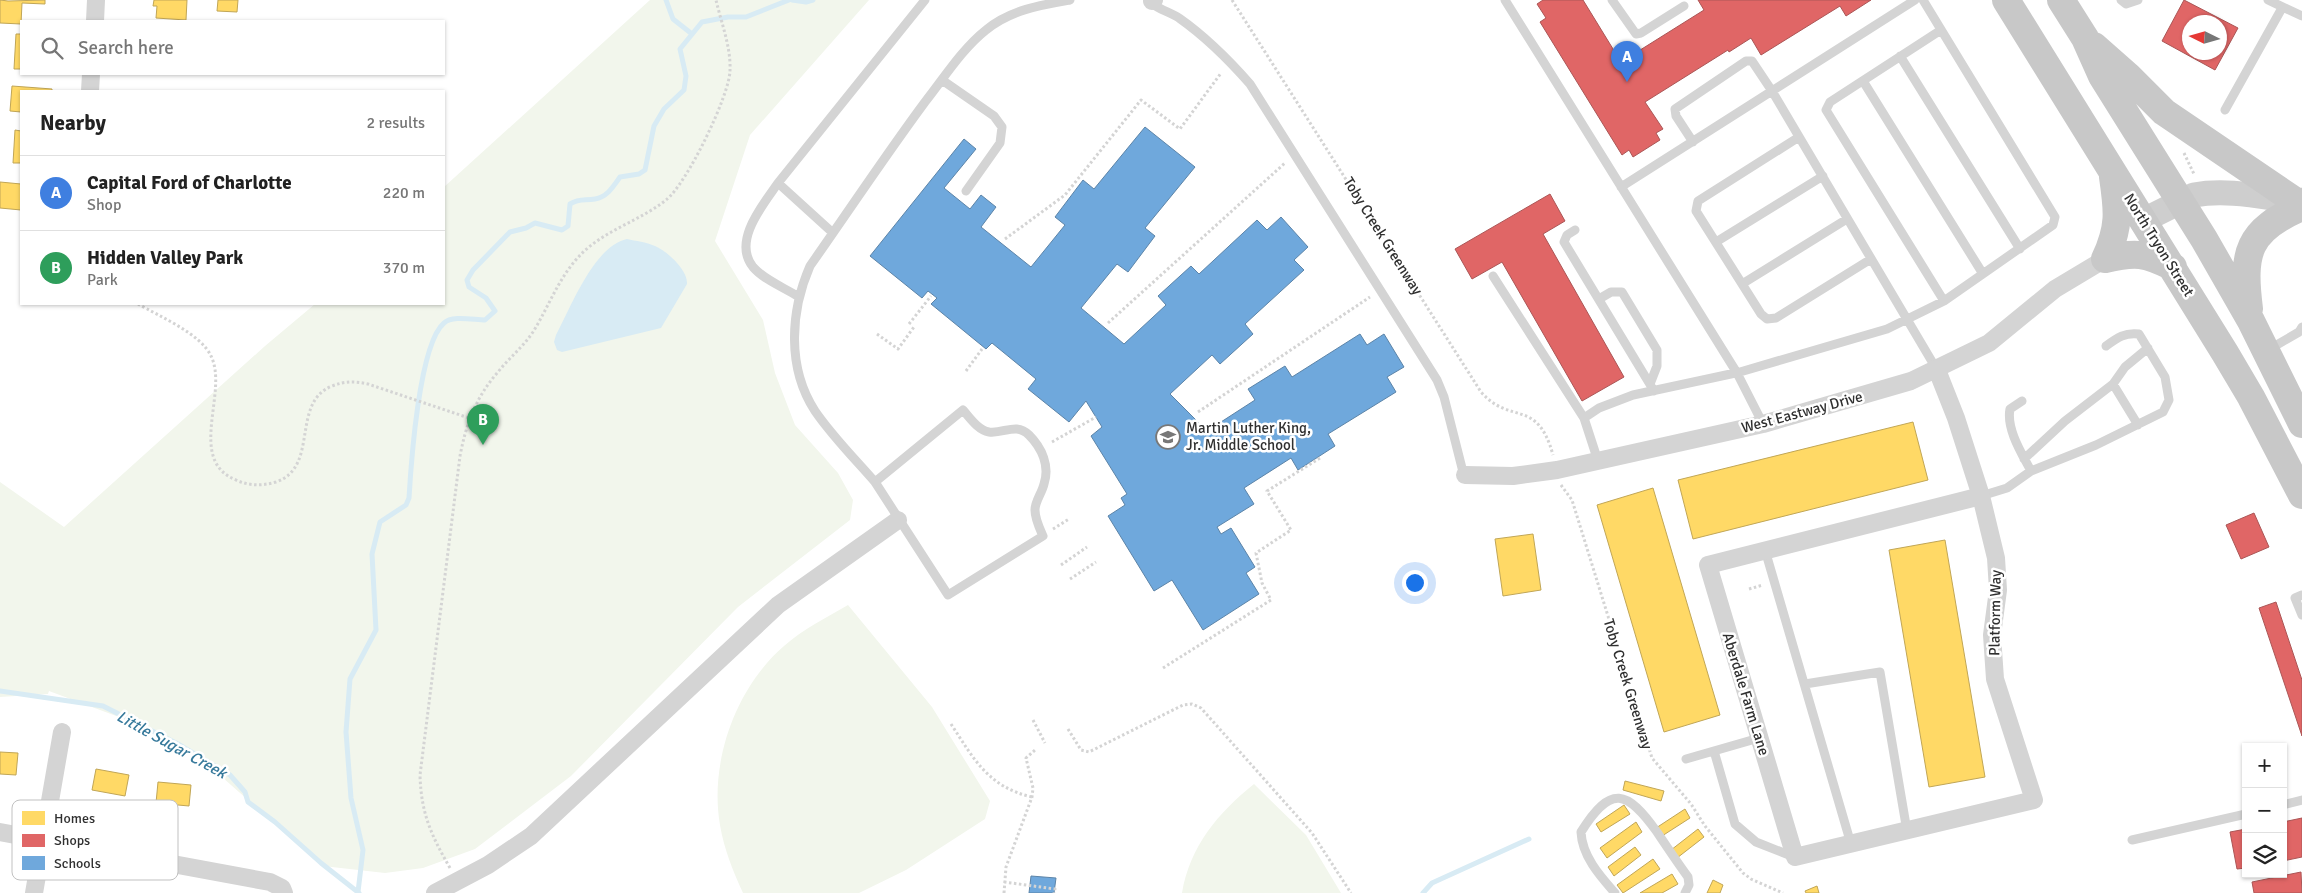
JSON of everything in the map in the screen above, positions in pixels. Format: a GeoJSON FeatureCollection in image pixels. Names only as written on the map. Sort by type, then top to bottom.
{"type":"FeatureCollection","features":[{"type":"Feature","properties":{"kind":"main road","name":"North Tryon Street"},"geometry":{"type":"LineString","coordinates":[[2006,0],[2144,220],[2251,397],[2302,495]]}},
{"type":"Feature","properties":{"kind":"main road"},"geometry":{"type":"LineString","coordinates":[[2061,0],[2085,38],[2102,76],[2181,201],[2251,321],[2302,424]]}},
{"type":"Feature","properties":{"kind":"main road"},"geometry":{"type":"LineString","coordinates":[[2085,38],[2128,76],[2164,112],[2300,203]]}},
{"type":"Feature","properties":{"kind":"main road"},"geometry":{"type":"LineString","coordinates":[[2105,259],[2114,239],[2117,226],[2116,194],[2111,168]]}},
{"type":"Feature","properties":{"kind":"main road"},"geometry":{"type":"LineString","coordinates":[[2144,220],[2194,195],[2213,193],[2300,203]]}},
{"type":"Feature","properties":{"kind":"main road"},"geometry":{"type":"LineString","coordinates":[[2251,321],[2245,268],[2250,249],[2260,233],[2272,221],[2300,203]]}},
{"type":"Feature","properties":{"kind":"main road"},"geometry":{"type":"LineString","coordinates":[[2105,259],[2141,254],[2173,267]]}},
{"type":"Feature","properties":{"kind":"street"},"geometry":{"type":"LineString","coordinates":[[95,20],[96,0]]}},
{"type":"Feature","properties":{"kind":"street"},"geometry":{"type":"LineString","coordinates":[[90,90],[91,75]]}},
{"type":"Feature","properties":{"kind":"street","name":"West Eastway Drive"},"geometry":{"type":"LineString","coordinates":[[1465,475],[1513,476],[1557,470],[1763,424],[1911,381],[1989,343],[2055,289],[2105,259]]}},
{"type":"Feature","properties":{"kind":"street","name":"Platform Way"},"geometry":{"type":"LineString","coordinates":[[1907,831],[2034,800],[1995,679],[1992,635],[1998,590],[1996,558],[1981,496],[1956,418],[1937,370]]}},
{"type":"Feature","properties":{"kind":"street","name":"Aberdale Farm Lane"},"geometry":{"type":"LineString","coordinates":[[1795,857],[1708,565],[1981,496]]}},
{"type":"Feature","properties":{"kind":"street"},"geometry":{"type":"LineString","coordinates":[[436,893],[453,880],[488,865],[531,836],[778,605],[898,520]]}},
{"type":"Feature","properties":{"kind":"street"},"geometry":{"type":"LineString","coordinates":[[51,800],[62,732]]}},
{"type":"Feature","properties":{"kind":"street"},"geometry":{"type":"LineString","coordinates":[[1795,857],[1907,831]]}},
{"type":"Feature","properties":{"kind":"street"},"geometry":{"type":"LineString","coordinates":[[178,864],[270,882],[282,888],[284,893]]}},
{"type":"Feature","properties":{"kind":"street"},"geometry":{"type":"LineString","coordinates":[[34,893],[36,880]]}},
{"type":"Feature","properties":{"kind":"lane"},"geometry":{"type":"LineString","coordinates":[[799,297],[753,266],[746,247],[748,230],[778,183],[925,0]]}},
{"type":"Feature","properties":{"kind":"lane"},"geometry":{"type":"LineString","coordinates":[[875,482],[963,410],[978,426],[988,432],[1010,428],[1021,429],[1029,435],[1045,457],[1047,472],[1035,508],[1036,520],[1043,536],[948,595],[875,482],[816,412],[805,392],[798,371],[794,345],[800,287],[810,266],[942,80],[986,30],[1011,14],[1042,2],[1070,0]]}},
{"type":"Feature","properties":{"kind":"lane"},"geometry":{"type":"LineString","coordinates":[[1151,0],[1154,6],[1181,19],[1228,58],[1250,84],[1437,380],[1444,397],[1462,472],[1465,475]]}},
{"type":"Feature","properties":{"kind":"lane"},"geometry":{"type":"LineString","coordinates":[[1505,0],[1737,373],[1763,424]]}},
{"type":"Feature","properties":{"kind":"lane"},"geometry":{"type":"LineString","coordinates":[[1612,0],[1636,34],[1642,33],[1684,6]]}},
{"type":"Feature","properties":{"kind":"lane"},"geometry":{"type":"LineString","coordinates":[[1621,187],[1915,0]]}},
{"type":"Feature","properties":{"kind":"lane"},"geometry":{"type":"LineString","coordinates":[[1584,418],[1615,401],[1652,388],[1737,373],[1887,329],[1908,321],[1944,301],[2051,228],[2055,223],[2055,217],[1923,0]]}},
{"type":"Feature","properties":{"kind":"lane"},"geometry":{"type":"LineString","coordinates":[[2120,0],[2126,4],[2138,0]]}},
{"type":"Feature","properties":{"kind":"lane"},"geometry":{"type":"LineString","coordinates":[[2268,0],[2302,16]]}},
{"type":"Feature","properties":{"kind":"lane"},"geometry":{"type":"LineString","coordinates":[[2225,110],[2282,8]]}},
{"type":"Feature","properties":{"kind":"lane"},"geometry":{"type":"LineString","coordinates":[[1942,30],[1830,102],[1827,113],[1944,301]]}},
{"type":"Feature","properties":{"kind":"lane"},"geometry":{"type":"LineString","coordinates":[[1900,56],[2020,249]]}},
{"type":"Feature","properties":{"kind":"lane"},"geometry":{"type":"LineString","coordinates":[[1693,142],[1676,116],[1675,109],[1739,66],[1752,61],[1823,176],[1937,370]]}},
{"type":"Feature","properties":{"kind":"lane"},"geometry":{"type":"LineString","coordinates":[[942,80],[994,116],[1002,127],[1000,143],[966,190]]}},
{"type":"Feature","properties":{"kind":"lane"},"geometry":{"type":"LineString","coordinates":[[1863,80],[1983,274]]}},
{"type":"Feature","properties":{"kind":"lane"},"geometry":{"type":"LineString","coordinates":[[1799,137],[1697,203],[1696,211],[1766,319],[1772,320],[1871,259]]}},
{"type":"Feature","properties":{"kind":"lane"},"geometry":{"type":"LineString","coordinates":[[1716,242],[1823,176]]}},
{"type":"Feature","properties":{"kind":"lane"},"geometry":{"type":"LineString","coordinates":[[778,183],[833,233]]}},
{"type":"Feature","properties":{"kind":"lane"},"geometry":{"type":"LineString","coordinates":[[1742,284],[1848,219]]}},
{"type":"Feature","properties":{"kind":"lane"},"geometry":{"type":"LineString","coordinates":[[1575,230],[1566,236],[1564,242],[1652,388]]}},
{"type":"Feature","properties":{"kind":"lane"},"geometry":{"type":"LineString","coordinates":[[1493,276],[1584,418],[1598,461]]}},
{"type":"Feature","properties":{"kind":"lane"},"geometry":{"type":"LineString","coordinates":[[1599,299],[1611,292],[1622,292],[1654,344],[1658,358],[1652,388]]}},
{"type":"Feature","properties":{"kind":"lane"},"geometry":{"type":"LineString","coordinates":[[2266,351],[2299,332],[2302,327]]}},
{"type":"Feature","properties":{"kind":"lane"},"geometry":{"type":"LineString","coordinates":[[1981,496],[2007,488],[2031,471],[2096,445],[2162,412],[2169,400],[2165,377],[2139,334],[2130,333],[2120,336],[2106,346]]}},
{"type":"Feature","properties":{"kind":"lane"},"geometry":{"type":"LineString","coordinates":[[2024,458],[2065,421],[2113,384],[2125,367],[2148,348]]}},
{"type":"Feature","properties":{"kind":"lane"},"geometry":{"type":"LineString","coordinates":[[2113,384],[2138,425]]}},
{"type":"Feature","properties":{"kind":"lane"},"geometry":{"type":"LineString","coordinates":[[2022,401],[2010,409],[2009,416],[2014,434],[2031,471]]}},
{"type":"Feature","properties":{"kind":"lane"},"geometry":{"type":"LineString","coordinates":[[1765,550],[1851,844]]}},
{"type":"Feature","properties":{"kind":"lane"},"geometry":{"type":"LineString","coordinates":[[2302,595],[2295,598],[2302,615]]}},
{"type":"Feature","properties":{"kind":"lane"},"geometry":{"type":"LineString","coordinates":[[1805,684],[1880,672],[1907,831]]}},
{"type":"Feature","properties":{"kind":"lane"},"geometry":{"type":"LineString","coordinates":[[1686,759],[1759,738]]}},
{"type":"Feature","properties":{"kind":"lane"},"geometry":{"type":"LineString","coordinates":[[1714,751],[1735,824],[1756,842],[1795,857]]}},
{"type":"Feature","properties":{"kind":"lane"},"geometry":{"type":"LineString","coordinates":[[1615,893],[1600,876],[1586,852],[1581,832],[1588,821],[1603,806],[1610,800],[1618,798],[1627,800],[1644,814],[1688,877],[1689,885],[1685,893]]}},
{"type":"Feature","properties":{"kind":"lane"},"geometry":{"type":"LineString","coordinates":[[2287,804],[2302,800]]}},
{"type":"Feature","properties":{"kind":"lane"},"geometry":{"type":"LineString","coordinates":[[2132,840],[2242,815]]}},
{"type":"Feature","properties":{"kind":"path"},"geometry":{"type":"LineString","coordinates":[[453,880],[427,825],[423,808],[420,774],[460,456],[469,418],[484,390],[534,330],[572,264],[601,237],[667,200],[682,182],[727,89],[730,71],[728,51],[716,0]]}},
{"type":"Feature","properties":{"kind":"path","name":"Toby Creek Greenway"},"geometry":{"type":"LineString","coordinates":[[1232,0],[1481,392],[1498,407],[1520,412],[1533,419],[1544,432],[1551,449]]}},
{"type":"Feature","properties":{"kind":"path"},"geometry":{"type":"LineString","coordinates":[[1004,239],[1065,195],[1141,100],[1180,129],[1221,73]]}},
{"type":"Feature","properties":{"kind":"path"},"geometry":{"type":"LineString","coordinates":[[2183,150],[2194,174]]}},
{"type":"Feature","properties":{"kind":"path"},"geometry":{"type":"LineString","coordinates":[[1108,323],[1285,162]]}},
{"type":"Feature","properties":{"kind":"path"},"geometry":{"type":"LineString","coordinates":[[909,324],[931,296]]}},
{"type":"Feature","properties":{"kind":"path"},"geometry":{"type":"LineString","coordinates":[[1198,412],[1370,298]]}},
{"type":"Feature","properties":{"kind":"path"},"geometry":{"type":"LineString","coordinates":[[140,305],[196,338],[211,354],[216,382],[211,426],[212,454],[223,473],[243,484],[268,484],[279,480],[290,472],[299,462],[303,451],[309,411],[315,399],[322,392],[340,383],[359,382],[469,418]]}},
{"type":"Feature","properties":{"kind":"path"},"geometry":{"type":"LineString","coordinates":[[877,334],[898,349],[914,327]]}},
{"type":"Feature","properties":{"kind":"path"},"geometry":{"type":"LineString","coordinates":[[966,371],[982,349]]}},
{"type":"Feature","properties":{"kind":"path"},"geometry":{"type":"LineString","coordinates":[[1052,442],[1096,417]]}},
{"type":"Feature","properties":{"kind":"path"},"geometry":{"type":"LineString","coordinates":[[1163,668],[1271,600],[1262,583],[1256,553],[1291,530],[1267,491],[1320,458]]}},
{"type":"Feature","properties":{"kind":"path","name":"Toby Creek Greenway"},"geometry":{"type":"LineString","coordinates":[[1561,485],[1572,500],[1652,758],[1691,804],[1705,826],[1743,872],[1783,893]]}},
{"type":"Feature","properties":{"kind":"path"},"geometry":{"type":"LineString","coordinates":[[1043,536],[1069,519]]}},
{"type":"Feature","properties":{"kind":"path"},"geometry":{"type":"LineString","coordinates":[[1061,564],[1087,547]]}},
{"type":"Feature","properties":{"kind":"path"},"geometry":{"type":"LineString","coordinates":[[1070,579],[1096,562]]}},
{"type":"Feature","properties":{"kind":"path"},"geometry":{"type":"LineString","coordinates":[[1068,729],[1081,750],[1089,752],[1176,707],[1187,704],[1196,705],[1205,712],[1312,832],[1352,893]]}},
{"type":"Feature","properties":{"kind":"path"},"geometry":{"type":"LineString","coordinates":[[1033,720],[1045,743]]}},
{"type":"Feature","properties":{"kind":"path"},"geometry":{"type":"LineString","coordinates":[[951,724],[981,769],[1007,789],[1032,797]]}},
{"type":"Feature","properties":{"kind":"path"},"geometry":{"type":"LineString","coordinates":[[1004,893],[1006,867],[1032,797],[1033,788],[1026,758],[1035,750]]}},
{"type":"Feature","properties":{"kind":"path"},"geometry":{"type":"LineString","coordinates":[[1004,882],[1055,888],[1054,893]]}},
{"type":"Feature","properties":{"kind":"shaded area"},"geometry":{"type":"Polygon","coordinates":[[[650,0],[869,0],[750,135],[715,241],[763,320],[775,373],[795,425],[838,473],[853,500],[850,520],[738,607],[571,776],[475,849],[423,868],[385,873],[323,866],[206,763],[135,723],[49,691],[48,694],[0,697],[0,482],[64,527],[265,346],[314,305],[445,305],[445,186],[650,0]]]}},
{"type":"Feature","properties":{"kind":"shaded area"},"geometry":{"type":"Polygon","coordinates":[[[627,239],[660,248],[676,262],[684,273],[687,284],[661,328],[562,352],[557,350],[554,342],[556,335],[585,279],[604,253],[615,244],[627,239]]]}},
{"type":"Feature","properties":{"kind":"shaded area"},"geometry":{"type":"Polygon","coordinates":[[[848,605],[932,707],[990,801],[985,819],[906,870],[859,893],[743,893],[724,843],[718,801],[723,751],[730,727],[752,682],[767,663],[799,634],[848,605]]]}},
{"type":"Feature","properties":{"kind":"shaded area"},"geometry":{"type":"Polygon","coordinates":[[[1254,784],[1306,835],[1341,893],[1182,893],[1192,860],[1207,832],[1229,807],[1254,784]]]}},
{"type":"Feature","properties":{"kind":"building: Homes"},"geometry":{"type":"Polygon","coordinates":[[[0,0],[45,0],[45,4],[22,3],[20,24],[0,23],[0,0]]]}},
{"type":"Feature","properties":{"kind":"building: Homes"},"geometry":{"type":"Polygon","coordinates":[[[154,0],[187,0],[186,20],[156,18],[157,6],[153,6],[154,0]]]}},
{"type":"Feature","properties":{"kind":"building: Homes"},"geometry":{"type":"Polygon","coordinates":[[[218,0],[238,0],[237,12],[217,11],[218,0]]]}},
{"type":"Feature","properties":{"kind":"building: Homes"},"geometry":{"type":"Polygon","coordinates":[[[16,34],[20,34],[20,69],[14,69],[16,34]]]}},
{"type":"Feature","properties":{"kind":"building: Homes"},"geometry":{"type":"Polygon","coordinates":[[[12,86],[52,89],[20,90],[20,112],[10,111],[12,86]]]}},
{"type":"Feature","properties":{"kind":"building: Homes"},"geometry":{"type":"Polygon","coordinates":[[[15,130],[20,131],[20,163],[13,163],[15,130]]]}},
{"type":"Feature","properties":{"kind":"building: Homes"},"geometry":{"type":"Polygon","coordinates":[[[0,182],[20,184],[20,210],[0,208],[0,182]]]}},
{"type":"Feature","properties":{"kind":"building: Homes"},"geometry":{"type":"Polygon","coordinates":[[[1913,422],[1928,480],[1693,539],[1678,480],[1913,422]]]}},
{"type":"Feature","properties":{"kind":"building: Homes"},"geometry":{"type":"Polygon","coordinates":[[[1653,488],[1720,715],[1664,732],[1597,505],[1653,488]]]}},
{"type":"Feature","properties":{"kind":"building: Homes"},"geometry":{"type":"Polygon","coordinates":[[[1533,534],[1541,590],[1503,596],[1495,539],[1533,534]]]}},
{"type":"Feature","properties":{"kind":"building: Homes"},"geometry":{"type":"Polygon","coordinates":[[[1945,540],[1985,777],[1929,787],[1889,550],[1945,540]]]}},
{"type":"Feature","properties":{"kind":"building: Homes"},"geometry":{"type":"Polygon","coordinates":[[[0,752],[18,753],[16,775],[0,774],[0,752]]]}},
{"type":"Feature","properties":{"kind":"building: Homes"},"geometry":{"type":"Polygon","coordinates":[[[96,769],[129,775],[125,796],[92,790],[96,769]]]}},
{"type":"Feature","properties":{"kind":"building: Homes"},"geometry":{"type":"Polygon","coordinates":[[[1625,781],[1664,791],[1661,801],[1623,790],[1625,781]]]}},
{"type":"Feature","properties":{"kind":"building: Homes"},"geometry":{"type":"Polygon","coordinates":[[[158,782],[191,785],[189,806],[178,805],[178,800],[156,800],[158,782]]]}},
{"type":"Feature","properties":{"kind":"building: Homes"},"geometry":{"type":"Polygon","coordinates":[[[1624,805],[1630,814],[1601,832],[1596,824],[1624,805]]]}},
{"type":"Feature","properties":{"kind":"building: Homes"},"geometry":{"type":"Polygon","coordinates":[[[1685,809],[1690,818],[1662,836],[1656,828],[1685,809]]]}},
{"type":"Feature","properties":{"kind":"building: Homes"},"geometry":{"type":"Polygon","coordinates":[[[1636,822],[1642,832],[1607,858],[1600,848],[1636,822]]]}},
{"type":"Feature","properties":{"kind":"building: Homes"},"geometry":{"type":"Polygon","coordinates":[[[1698,829],[1704,837],[1677,858],[1671,850],[1698,829]]]}},
{"type":"Feature","properties":{"kind":"building: Homes"},"geometry":{"type":"Polygon","coordinates":[[[1635,847],[1641,855],[1614,876],[1608,867],[1635,847]]]}},
{"type":"Feature","properties":{"kind":"building: Homes"},"geometry":{"type":"Polygon","coordinates":[[[1653,859],[1660,869],[1623,893],[1617,885],[1653,859]]]}},
{"type":"Feature","properties":{"kind":"building: Homes"},"geometry":{"type":"Polygon","coordinates":[[[1672,874],[1678,884],[1662,893],[1640,893],[1672,874]]]}},
{"type":"Feature","properties":{"kind":"building: Homes"},"geometry":{"type":"Polygon","coordinates":[[[1713,880],[1723,885],[1720,893],[1707,893],[1713,880]]]}},
{"type":"Feature","properties":{"kind":"building: Homes"},"geometry":{"type":"Polygon","coordinates":[[[1817,886],[1819,893],[1806,893],[1805,891],[1817,886]]]}},
{"type":"Feature","properties":{"kind":"building: Shops"},"geometry":{"type":"Polygon","coordinates":[[[1543,0],[1583,0],[1621,62],[1704,10],[1698,0],[1871,0],[1846,16],[1840,6],[1761,55],[1751,38],[1729,52],[1728,50],[1645,102],[1663,129],[1656,133],[1660,140],[1633,157],[1629,150],[1622,155],[1540,22],[1546,18],[1537,4],[1543,0]]]}},
{"type":"Feature","properties":{"kind":"building: Shops"},"geometry":{"type":"Polygon","coordinates":[[[2184,0],[2213,15],[2182,15],[2182,52],[2162,41],[2184,0]]]}},
{"type":"Feature","properties":{"kind":"building: Shops"},"geometry":{"type":"Polygon","coordinates":[[[2227,22],[2238,28],[2227,48],[2227,22]]]}},
{"type":"Feature","properties":{"kind":"building: Shops"},"geometry":{"type":"Polygon","coordinates":[[[2197,60],[2220,60],[2215,70],[2197,60]]]}},
{"type":"Feature","properties":{"kind":"building: Shops"},"geometry":{"type":"Polygon","coordinates":[[[1550,194],[1565,221],[1543,234],[1624,377],[1582,401],[1502,262],[1472,279],[1455,249],[1550,194]]]}},
{"type":"Feature","properties":{"kind":"building: Shops"},"geometry":{"type":"Polygon","coordinates":[[[2254,513],[2269,547],[2241,559],[2226,525],[2254,513]]]}},
{"type":"Feature","properties":{"kind":"building: Shops"},"geometry":{"type":"Polygon","coordinates":[[[2276,602],[2302,680],[2302,736],[2259,608],[2276,602]]]}},
{"type":"Feature","properties":{"kind":"building: Shops"},"geometry":{"type":"Polygon","coordinates":[[[2302,818],[2302,857],[2287,860],[2287,833],[2287,821],[2302,818]]]}},
{"type":"Feature","properties":{"kind":"building: Shops"},"geometry":{"type":"Polygon","coordinates":[[[2242,830],[2242,868],[2237,869],[2230,832],[2242,830]]]}},
{"type":"Feature","properties":{"kind":"building: Shops"},"geometry":{"type":"Polygon","coordinates":[[[2301,872],[2302,893],[2254,893],[2252,882],[2272,878],[2287,878],[2287,875],[2301,872]]]}},
{"type":"Feature","properties":{"kind":"building: Schools"},"geometry":{"type":"Polygon","coordinates":[[[1145,127],[1195,167],[1145,228],[1155,236],[1128,272],[1117,264],[1081,308],[1124,344],[1166,305],[1158,296],[1191,266],[1199,274],[1257,220],[1267,230],[1281,217],[1308,247],[1294,260],[1304,270],[1245,324],[1253,334],[1220,364],[1212,355],[1170,394],[1207,431],[1255,400],[1248,389],[1285,366],[1292,377],[1360,334],[1367,345],[1384,334],[1404,367],[1387,377],[1396,392],[1328,434],[1335,446],[1298,470],[1291,458],[1244,488],[1254,504],[1217,527],[1221,534],[1231,528],[1255,567],[1246,573],[1259,594],[1203,630],[1172,580],[1154,591],[1108,516],[1125,505],[1121,498],[1127,494],[1091,436],[1102,427],[1086,401],[1069,422],[1028,389],[1036,379],[992,343],[986,349],[931,304],[937,298],[928,291],[922,298],[870,256],[964,139],[976,149],[944,188],[970,209],[981,195],[996,207],[981,227],[1031,267],[1065,225],[1055,217],[1083,180],[1094,189],[1145,127]]]}},
{"type":"Feature","properties":{"kind":"building: Schools"},"geometry":{"type":"Polygon","coordinates":[[[1031,876],[1056,878],[1054,893],[1029,893],[1031,876]]]}},
{"type":"Feature","properties":{"kind":"waterway"},"geometry":{"type":"LineString","coordinates":[[666,0],[673,19],[692,34]]}},
{"type":"Feature","properties":{"kind":"waterway"},"geometry":{"type":"LineString","coordinates":[[358,892],[363,850],[351,798],[346,732],[350,679],[376,630],[372,554],[380,522],[406,505],[409,498],[414,433],[422,379],[435,335],[444,323],[452,319],[485,320],[495,311],[486,298],[469,287],[467,280],[473,270],[510,232],[526,228],[535,223],[562,230],[568,226],[570,204],[580,200],[599,198],[609,191],[620,177],[639,174],[645,170],[654,126],[664,109],[684,90],[686,76],[680,49],[702,22],[728,17],[746,17],[789,0]]}},
{"type":"Feature","properties":{"kind":"waterway"},"geometry":{"type":"LineString","coordinates":[[792,0],[806,2],[813,0]]}},
{"type":"Feature","properties":{"kind":"waterway","name":"Little Sugar Creek"},"geometry":{"type":"LineString","coordinates":[[0,691],[103,706],[178,744],[230,775],[245,792],[248,802],[275,822],[321,863],[359,893]]}},
{"type":"Feature","properties":{"kind":"waterway"},"geometry":{"type":"LineString","coordinates":[[1423,893],[1432,883],[1529,839]]}},
{"type":"Feature","properties":{"kind":"place","name":"Capital Ford of Charlotte"},"geometry":{"type":"Point","coordinates":[1627,82]}},
{"type":"Feature","properties":{"kind":"place","name":"Martin Luther King, Jr. Middle School"},"geometry":{"type":"Point","coordinates":[1168,437]}},
{"type":"Feature","properties":{"kind":"place","name":"Hidden Valley Park"},"geometry":{"type":"Point","coordinates":[483,445]}}]}
